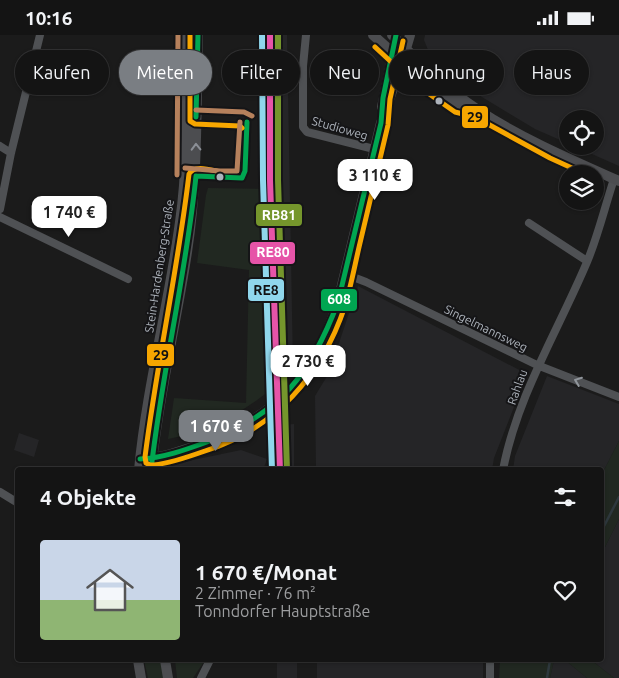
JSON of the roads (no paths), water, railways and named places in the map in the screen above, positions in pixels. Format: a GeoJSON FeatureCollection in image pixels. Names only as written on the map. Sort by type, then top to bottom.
{"type":"FeatureCollection","features":[{"type":"Feature","properties":{"kind":"main road","name":"Stein-Hardenberg-Straße"},"geometry":{"type":"LineString","coordinates":[[139,467],[145,420],[181,220],[186,117],[186,35]]}},
{"type":"Feature","properties":{"kind":"main road","name":"Stein-Hardenberg-Straße"},"geometry":{"type":"LineString","coordinates":[[151,467],[156,428],[187,251],[195,183],[198,35]]}},
{"type":"Feature","properties":{"kind":"main road"},"geometry":{"type":"LineString","coordinates":[[373,35],[390,50]]}},
{"type":"Feature","properties":{"kind":"main road"},"geometry":{"type":"LineString","coordinates":[[406,50],[410,35]]}},
{"type":"Feature","properties":{"kind":"main road"},"geometry":{"type":"LineString","coordinates":[[393,50],[395,36]]}},
{"type":"Feature","properties":{"kind":"main road"},"geometry":{"type":"LineString","coordinates":[[395,36],[406,50]]}},
{"type":"Feature","properties":{"kind":"main road"},"geometry":{"type":"LineString","coordinates":[[140,459],[152,458],[186,449],[234,431],[256,418],[284,395],[306,370],[322,345],[338,302],[380,123],[389,71]]}},
{"type":"Feature","properties":{"kind":"main road"},"geometry":{"type":"LineString","coordinates":[[380,123],[390,95]]}},
{"type":"Feature","properties":{"kind":"main road"},"geometry":{"type":"LineString","coordinates":[[445,95],[459,105],[478,110]]}},
{"type":"Feature","properties":{"kind":"main road"},"geometry":{"type":"LineString","coordinates":[[458,95],[478,110],[554,151],[616,180]]}},
{"type":"Feature","properties":{"kind":"main road"},"geometry":{"type":"LineString","coordinates":[[138,662],[141,678]]}},
{"type":"Feature","properties":{"kind":"main road"},"geometry":{"type":"LineString","coordinates":[[165,662],[168,678]]}},
{"type":"Feature","properties":{"kind":"street"},"geometry":{"type":"LineString","coordinates":[[0,209],[40,35]]}},
{"type":"Feature","properties":{"kind":"street","name":"Studioweg"},"geometry":{"type":"LineString","coordinates":[[306,35],[303,66],[303,128],[306,131],[374,149]]}},
{"type":"Feature","properties":{"kind":"street"},"geometry":{"type":"LineString","coordinates":[[0,146],[12,153]]}},
{"type":"Feature","properties":{"kind":"street","name":"Rahlau"},"geometry":{"type":"LineString","coordinates":[[504,467],[507,447],[537,365],[587,261],[616,180]]}},
{"type":"Feature","properties":{"kind":"street"},"geometry":{"type":"LineString","coordinates":[[0,217],[128,279]]}},
{"type":"Feature","properties":{"kind":"street"},"geometry":{"type":"LineString","coordinates":[[528,223],[587,261]]}},
{"type":"Feature","properties":{"kind":"street","name":"Singelmannsweg"},"geometry":{"type":"LineString","coordinates":[[345,274],[366,282],[537,365],[619,397]]}},
{"type":"Feature","properties":{"kind":"street"},"geometry":{"type":"LineString","coordinates":[[0,492],[15,501]]}},
{"type":"Feature","properties":{"kind":"street"},"geometry":{"type":"LineString","coordinates":[[200,678],[209,662]]}},
{"type":"Feature","properties":{"kind":"street"},"geometry":{"type":"LineString","coordinates":[[490,662],[490,678]]}},
{"type":"Feature","properties":{"kind":"waterway","name":"Rahlau"},"geometry":{"type":"LineString","coordinates":[[604,526],[619,497]]}},
{"type":"Feature","properties":{"kind":"waterway","name":"Rahlau"},"geometry":{"type":"LineString","coordinates":[[547,678],[550,662]]}}]}
